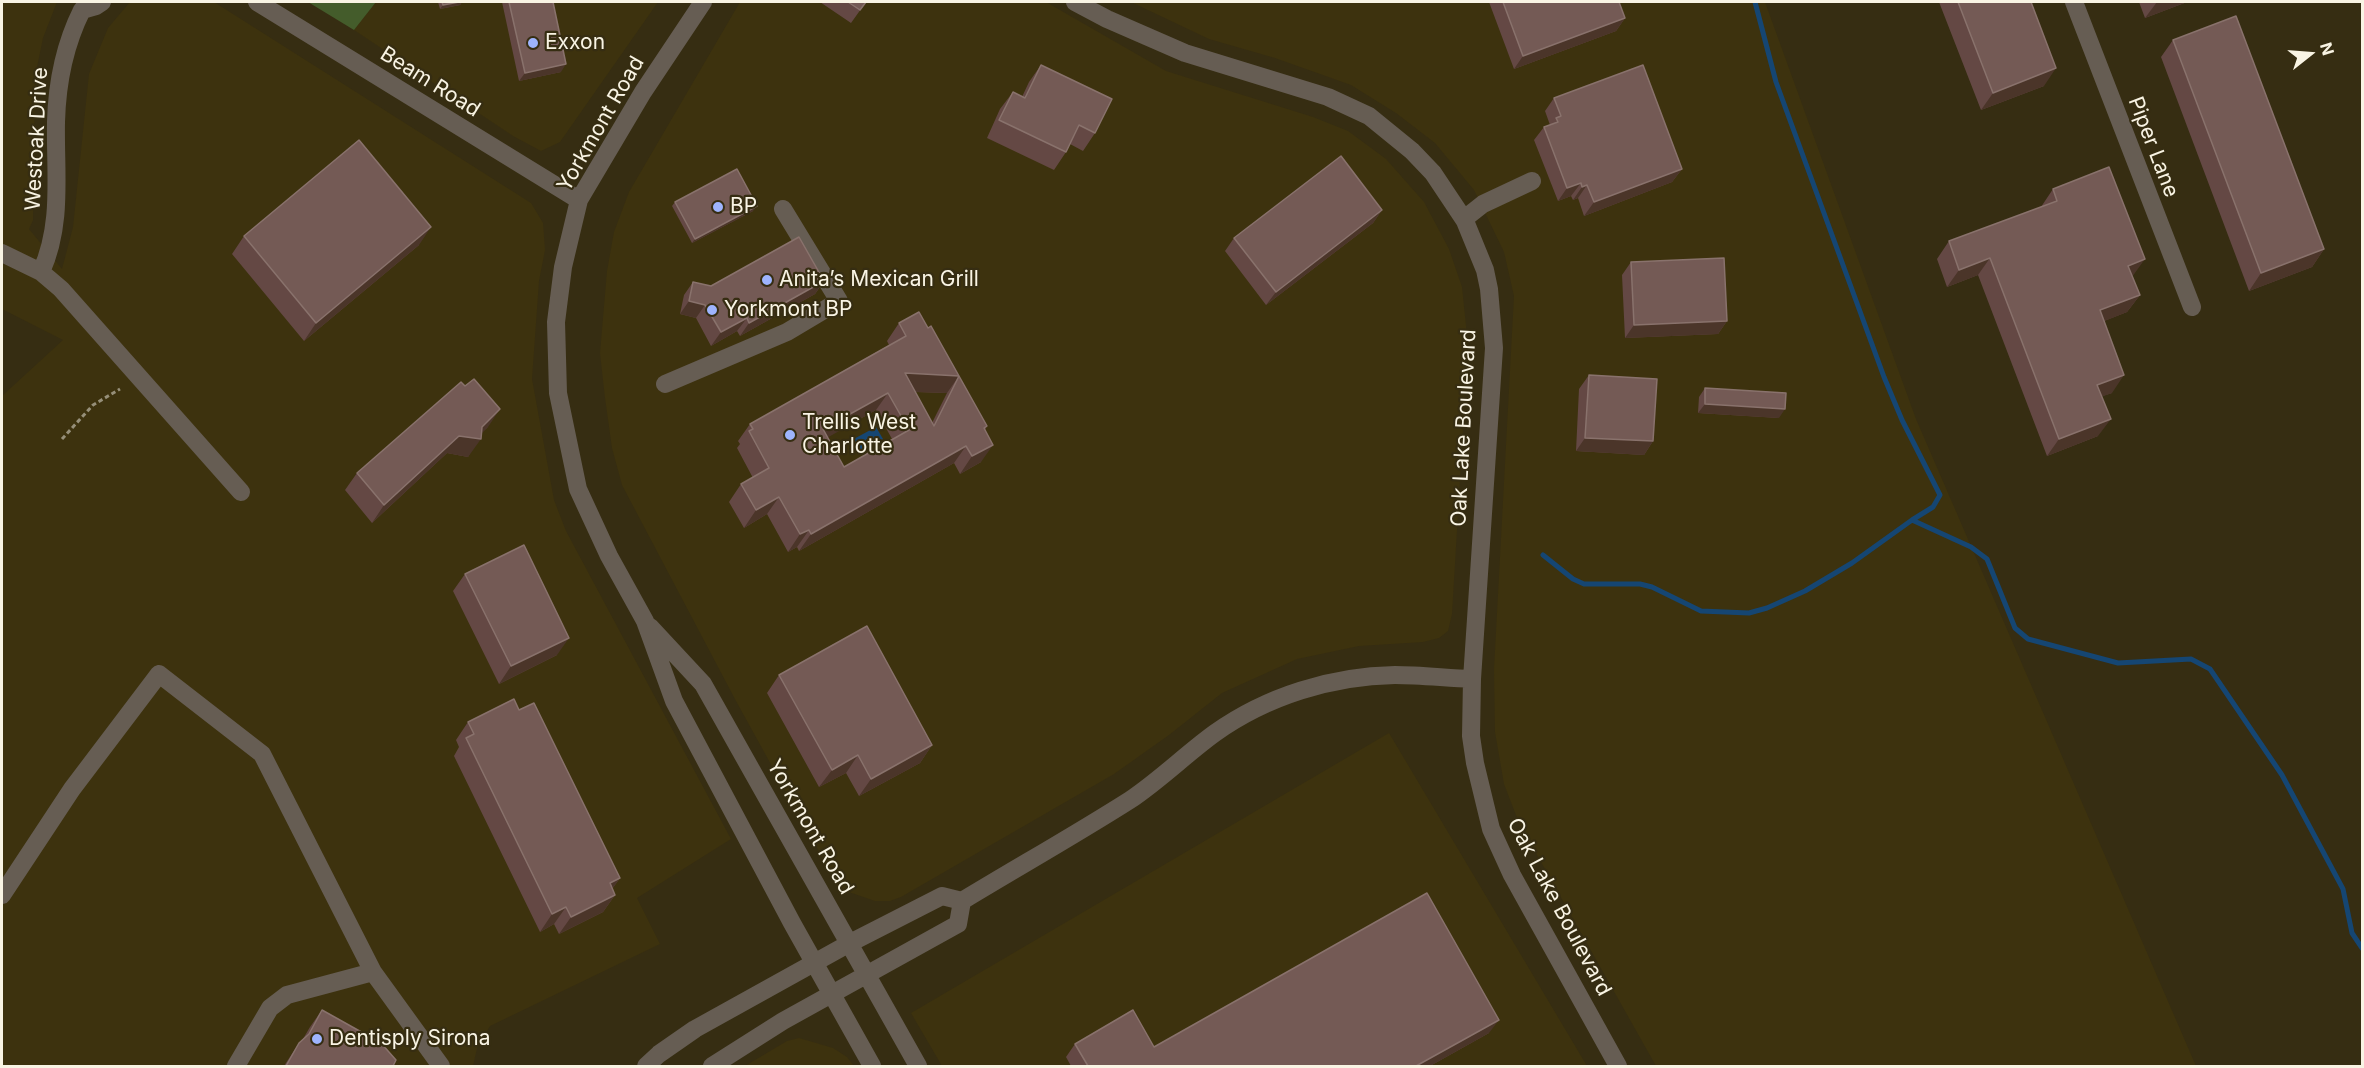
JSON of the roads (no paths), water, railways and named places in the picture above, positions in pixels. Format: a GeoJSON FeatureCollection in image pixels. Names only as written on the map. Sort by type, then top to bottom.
{"type":"FeatureCollection","features":[{"type":"Feature","properties":{"kind":"street","name":"Westoak Drive"},"geometry":{"type":"LineString","coordinates":[[41,272],[53,240],[57,207],[56,122],[64,52],[80,6],[96,6],[102,2]]}},
{"type":"Feature","properties":{"kind":"street","name":"Beam Road"},"geometry":{"type":"LineString","coordinates":[[257,2],[579,200]]}},
{"type":"Feature","properties":{"kind":"street","name":"Yorkmont Road"},"geometry":{"type":"LineString","coordinates":[[703,2],[643,92],[579,200],[562,267],[556,322],[558,393],[578,489],[609,556],[645,621],[674,701],[814,963],[873,1066]]}},
{"type":"Feature","properties":{"kind":"street","name":"Oak Lake Boulevard"},"geometry":{"type":"LineString","coordinates":[[1075,2],[1107,19],[1185,53],[1328,97],[1369,116],[1412,151],[1433,173],[1464,219],[1478,247],[1485,270],[1494,348],[1472,679],[1471,736],[1479,783],[1491,829],[1512,874],[1618,1066]]}},
{"type":"Feature","properties":{"kind":"street","name":"Piper Lane"},"geometry":{"type":"LineString","coordinates":[[2074,2],[2192,307]]}},
{"type":"Feature","properties":{"kind":"street"},"geometry":{"type":"LineString","coordinates":[[1464,219],[1483,204],[1532,180]]}},
{"type":"Feature","properties":{"kind":"street"},"geometry":{"type":"LineString","coordinates":[[665,384],[787,332],[839,301],[783,209]]}},
{"type":"Feature","properties":{"kind":"street"},"geometry":{"type":"LineString","coordinates":[[2,253],[41,272],[61,289],[241,492]]}},
{"type":"Feature","properties":{"kind":"street","name":"Yorkmont Road"},"geometry":{"type":"LineString","coordinates":[[645,621],[703,684],[918,1066]]}},
{"type":"Feature","properties":{"kind":"street"},"geometry":{"type":"LineString","coordinates":[[2,895],[72,789],[159,674],[262,754],[373,972],[441,1066]]}},
{"type":"Feature","properties":{"kind":"street"},"geometry":{"type":"LineString","coordinates":[[646,1066],[659,1054],[696,1029],[850,943],[942,896],[962,901],[1129,800],[1164,776],[1215,733],[1253,711],[1298,691],[1343,680],[1395,675],[1472,679]]}},
{"type":"Feature","properties":{"kind":"street"},"geometry":{"type":"LineString","coordinates":[[712,1066],[783,1021],[958,924],[962,901]]}},
{"type":"Feature","properties":{"kind":"street"},"geometry":{"type":"LineString","coordinates":[[236,1066],[270,1008],[287,995],[373,972]]}},
{"type":"Feature","properties":{"kind":"water"},"geometry":{"type":"Polygon","coordinates":[[[876,427],[883,439],[857,453],[850,441],[876,427]]]}},
{"type":"Feature","properties":{"kind":"waterway"},"geometry":{"type":"LineString","coordinates":[[1543,555],[1573,579],[1584,584],[1640,584],[1652,587],[1701,611],[1749,613],[1767,608],[1805,591],[1852,563],[1933,507],[1940,495],[1902,420],[1884,377],[1776,82],[1755,2]]}},
{"type":"Feature","properties":{"kind":"waterway"},"geometry":{"type":"LineString","coordinates":[[1912,520],[1971,547],[1987,559],[2015,628],[2028,639],[2118,663],[2191,659],[2210,669],[2282,775],[2343,889],[2352,933],[2362,948]]}},
{"type":"Feature","properties":{"kind":"place","name":"Exxon"},"geometry":{"type":"Point","coordinates":[533,43]}},
{"type":"Feature","properties":{"kind":"place","name":"BP"},"geometry":{"type":"Point","coordinates":[718,207]}},
{"type":"Feature","properties":{"kind":"place","name":"Anita’s Mexican Grill"},"geometry":{"type":"Point","coordinates":[767,280]}},
{"type":"Feature","properties":{"kind":"place","name":"Yorkmont BP"},"geometry":{"type":"Point","coordinates":[712,310]}},
{"type":"Feature","properties":{"kind":"place","name":"Trellis West Charlotte"},"geometry":{"type":"Point","coordinates":[790,435]}},
{"type":"Feature","properties":{"kind":"place","name":"Dentisply Sirona"},"geometry":{"type":"Point","coordinates":[317,1039]}}]}
